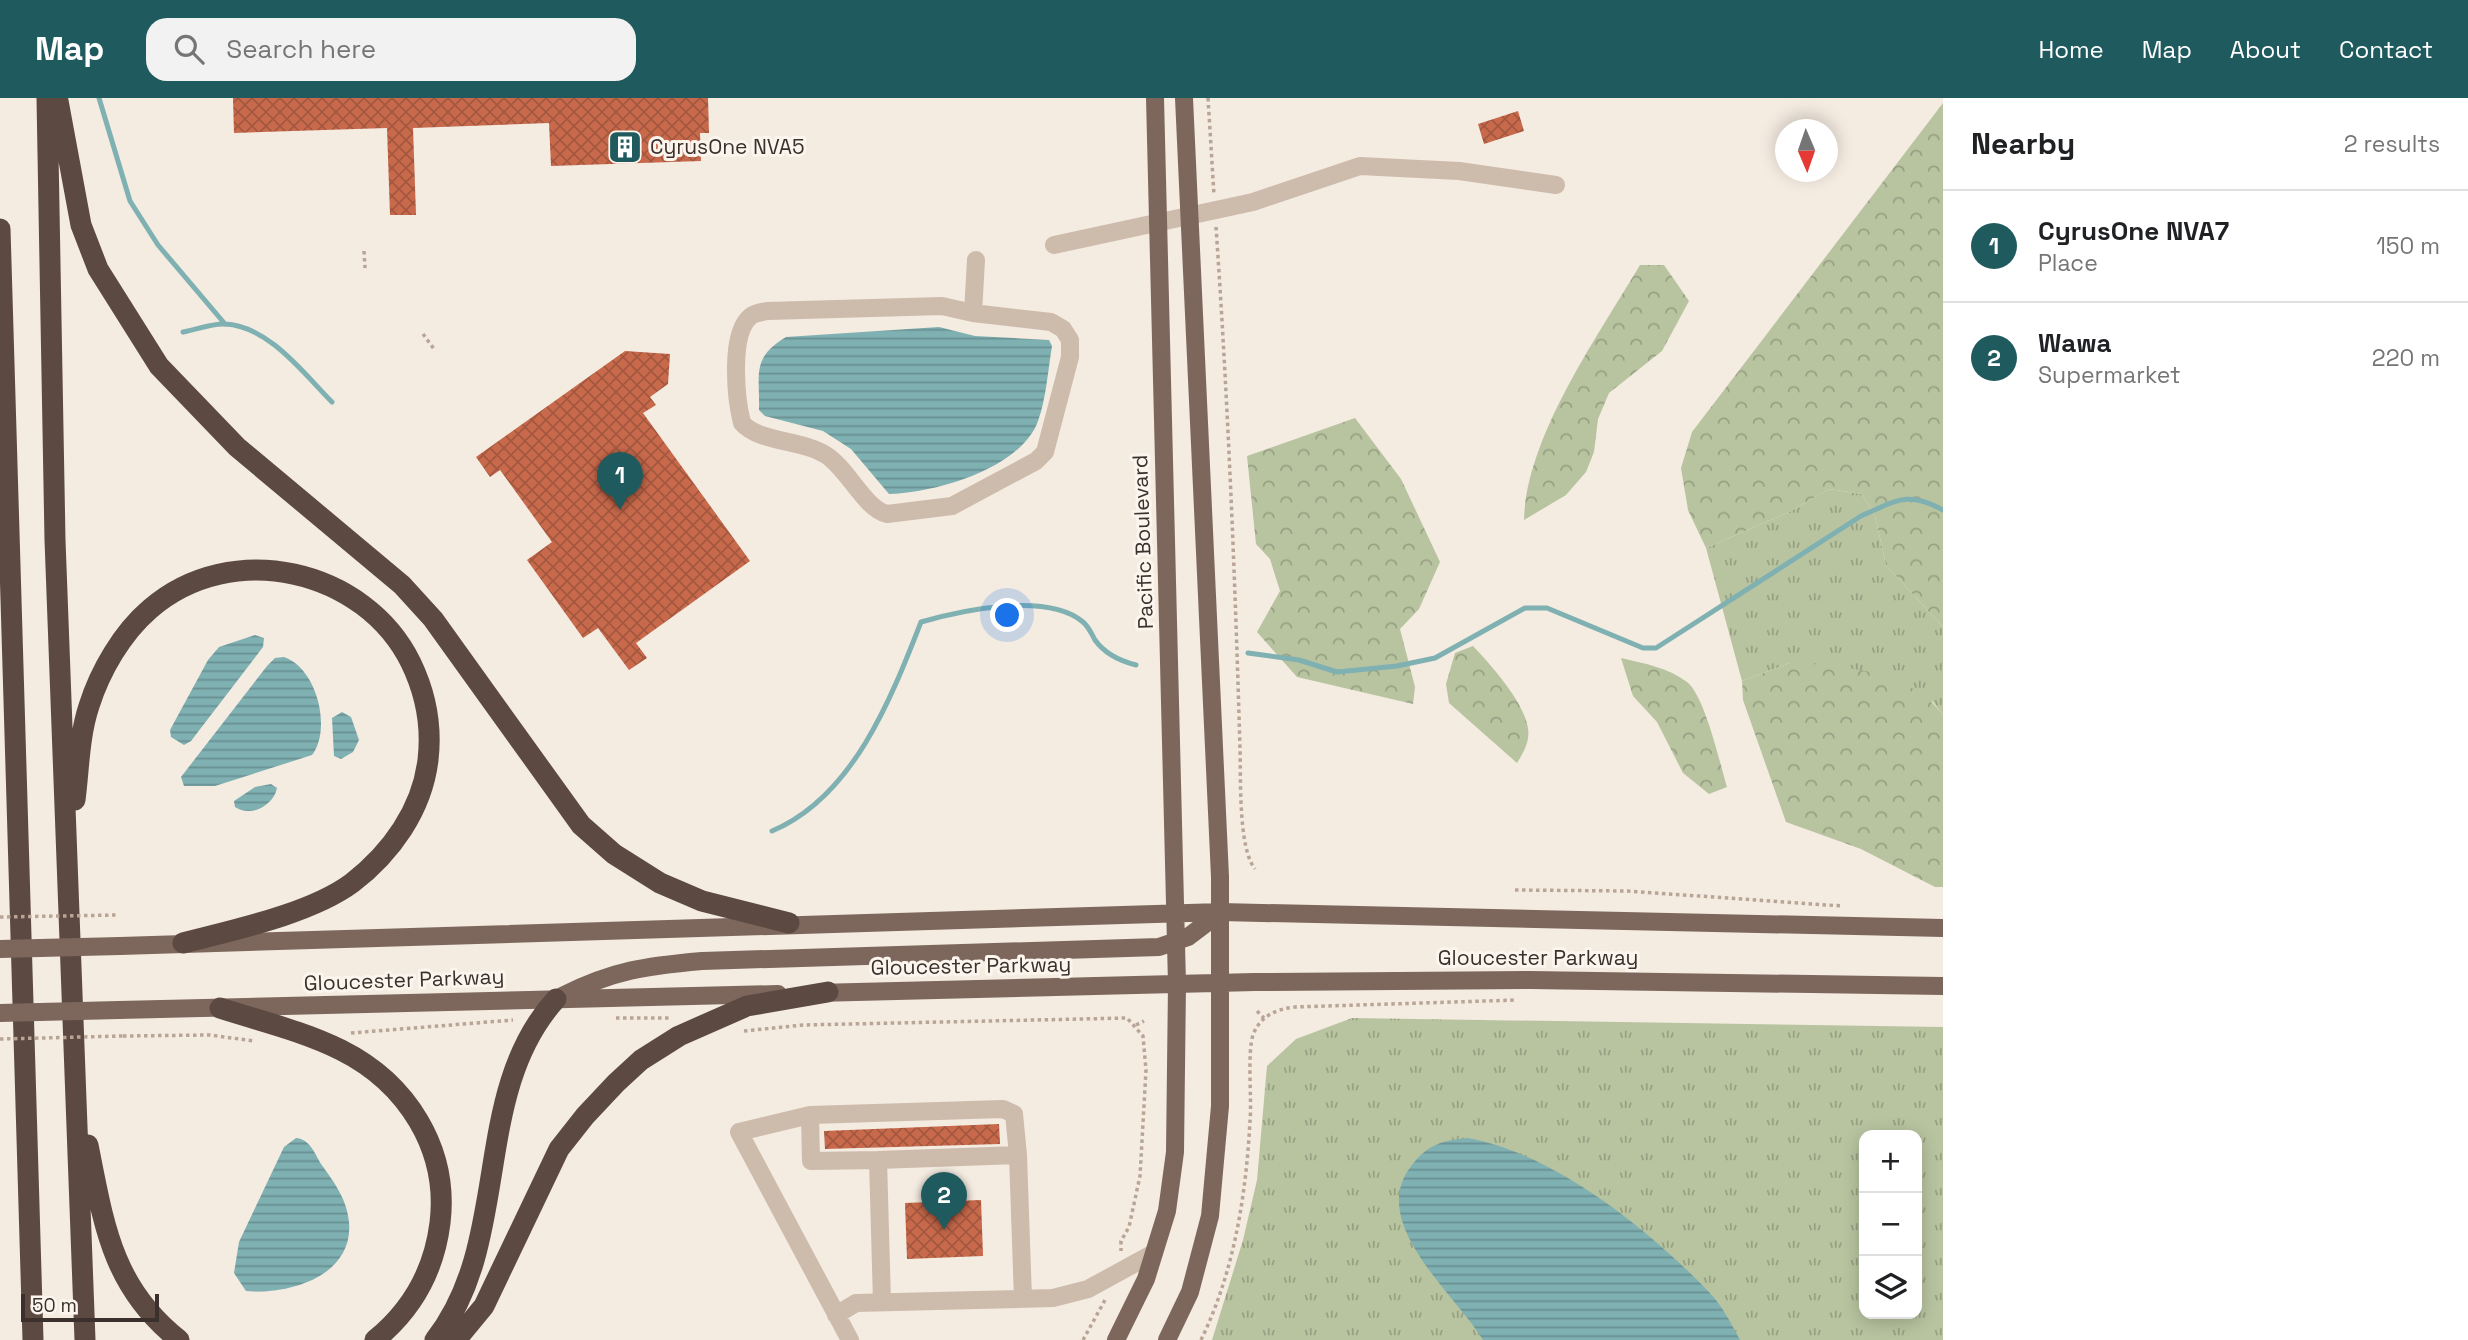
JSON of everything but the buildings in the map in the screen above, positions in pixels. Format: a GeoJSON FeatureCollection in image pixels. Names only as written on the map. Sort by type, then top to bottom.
{"type":"FeatureCollection","features":[{"type":"Feature","properties":{"kind":"highway"},"geometry":{"type":"LineString","coordinates":[[47,98],[55,540],[85,1340]]}},
{"type":"Feature","properties":{"kind":"highway"},"geometry":{"type":"LineString","coordinates":[[57,98],[81,225],[99,269],[159,366],[237,447],[410,594],[433,618],[581,825],[614,854],[660,883],[702,901],[789,923]]}},
{"type":"Feature","properties":{"kind":"highway"},"geometry":{"type":"LineString","coordinates":[[0,229],[33,1340]]}},
{"type":"Feature","properties":{"kind":"highway"},"geometry":{"type":"LineString","coordinates":[[66,858],[82,734],[89,705],[106,667],[127,635],[151,608],[185,586],[217,575],[249,569],[286,571],[322,581],[355,597],[385,623],[404,647],[418,676],[427,706],[430,742],[426,772],[417,804],[401,832],[378,860],[349,884],[267,920],[183,943]]}},
{"type":"Feature","properties":{"kind":"highway"},"geometry":{"type":"LineString","coordinates":[[456,1340],[484,1307],[559,1149],[584,1116],[640,1060],[679,1035],[747,1006],[828,992]]}},
{"type":"Feature","properties":{"kind":"highway"},"geometry":{"type":"LineString","coordinates":[[435,1340],[461,1297],[476,1260],[502,1114],[516,1059],[537,1019],[556,999]]}},
{"type":"Feature","properties":{"kind":"highway"},"geometry":{"type":"LineString","coordinates":[[220,1008],[342,1051],[372,1071],[399,1096],[433,1146],[440,1172],[442,1208],[438,1239],[428,1274],[412,1303],[375,1340]]}},
{"type":"Feature","properties":{"kind":"highway"},"geometry":{"type":"LineString","coordinates":[[76,1080],[111,1244],[130,1287],[152,1318],[179,1340]]}},
{"type":"Feature","properties":{"kind":"main road","name":"Pacific Boulevard"},"geometry":{"type":"LineString","coordinates":[[1116,1340],[1146,1279],[1167,1211],[1175,1152],[1177,984],[1155,98]]}},
{"type":"Feature","properties":{"kind":"main road"},"geometry":{"type":"LineString","coordinates":[[1167,1340],[1190,1292],[1210,1216],[1220,1106],[1222,984],[1184,98]]}},
{"type":"Feature","properties":{"kind":"main road","name":"Gloucester Parkway"},"geometry":{"type":"LineString","coordinates":[[0,949],[1221,912],[1943,928]]}},
{"type":"Feature","properties":{"kind":"main road"},"geometry":{"type":"LineString","coordinates":[[556,999],[599,978],[640,966],[772,959],[1159,947],[1205,926],[1221,912]]}},
{"type":"Feature","properties":{"kind":"main road","name":"Gloucester Parkway"},"geometry":{"type":"LineString","coordinates":[[0,1013],[1177,984],[1530,980],[1943,986]]}},
{"type":"Feature","properties":{"kind":"street"},"geometry":{"type":"LineString","coordinates":[[1054,245],[1215,212],[1360,166],[1459,171],[1556,185]]}},
{"type":"Feature","properties":{"kind":"street"},"geometry":{"type":"LineString","coordinates":[[973,313],[976,260]]}},
{"type":"Feature","properties":{"kind":"street"},"geometry":{"type":"LineString","coordinates":[[942,306],[973,313],[1051,322],[1063,329],[1070,340],[1070,357],[1045,452],[1035,461],[952,506],[887,514],[877,512],[840,465],[824,453],[802,443],[755,434],[742,423],[736,379],[739,336],[752,316],[767,311],[942,306]]}},
{"type":"Feature","properties":{"kind":"street"},"geometry":{"type":"LineString","coordinates":[[850,1340],[739,1132],[810,1115],[1003,1109],[1014,1114],[1017,1124],[1023,1299]]}},
{"type":"Feature","properties":{"kind":"street"},"geometry":{"type":"LineString","coordinates":[[810,1115],[811,1161],[1018,1155]]}},
{"type":"Feature","properties":{"kind":"street"},"geometry":{"type":"LineString","coordinates":[[878,1160],[883,1302]]}},
{"type":"Feature","properties":{"kind":"street"},"geometry":{"type":"LineString","coordinates":[[836,1315],[856,1303],[1053,1298],[1088,1289],[1154,1252]]}},
{"type":"Feature","properties":{"kind":"path"},"geometry":{"type":"LineString","coordinates":[[1208,98],[1234,543],[1241,772],[1246,848],[1255,869]]}},
{"type":"Feature","properties":{"kind":"path"},"geometry":{"type":"LineString","coordinates":[[364,251],[365,268]]}},
{"type":"Feature","properties":{"kind":"path"},"geometry":{"type":"LineString","coordinates":[[423,334],[434,349]]}},
{"type":"Feature","properties":{"kind":"path"},"geometry":{"type":"LineString","coordinates":[[1515,890],[1627,891],[1847,906]]}},
{"type":"Feature","properties":{"kind":"path"},"geometry":{"type":"LineString","coordinates":[[0,917],[119,915]]}},
{"type":"Feature","properties":{"kind":"path"},"geometry":{"type":"LineString","coordinates":[[1201,1340],[1227,1270],[1243,1201],[1251,1120],[1253,1037],[1264,1018],[1274,1011],[1295,1007],[1520,1000]]}},
{"type":"Feature","properties":{"kind":"path"},"geometry":{"type":"LineString","coordinates":[[1257,1011],[1264,1018]]}},
{"type":"Feature","properties":{"kind":"path"},"geometry":{"type":"LineString","coordinates":[[734,1033],[769,1027],[1117,1016],[1136,1025],[1146,1045],[1144,1143],[1133,1212],[1121,1241],[1121,1251]]}},
{"type":"Feature","properties":{"kind":"path"},"geometry":{"type":"LineString","coordinates":[[352,1031],[518,1020]]}},
{"type":"Feature","properties":{"kind":"path"},"geometry":{"type":"LineString","coordinates":[[1136,1025],[1144,1021]]}},
{"type":"Feature","properties":{"kind":"path"},"geometry":{"type":"LineString","coordinates":[[0,1039],[210,1035],[265,1043]]}},
{"type":"Feature","properties":{"kind":"path"},"geometry":{"type":"LineString","coordinates":[[1083,1340],[1109,1292]]}},
{"type":"Feature","properties":{"kind":"green space"},"geometry":{"type":"Polygon","coordinates":[[[1943,103],[1943,627],[1886,565],[1875,516],[1862,494],[1829,489],[1789,512],[1706,548],[1688,510],[1681,468],[1692,432],[1943,103]]]}},
{"type":"Feature","properties":{"kind":"green space"},"geometry":{"type":"Polygon","coordinates":[[[1640,265],[1664,265],[1689,301],[1662,351],[1609,393],[1598,419],[1594,452],[1586,472],[1566,495],[1524,520],[1528,488],[1537,455],[1551,422],[1585,355],[1640,265]]]}},
{"type":"Feature","properties":{"kind":"green space"},"geometry":{"type":"Polygon","coordinates":[[[1355,418],[1401,479],[1440,562],[1419,609],[1400,629],[1415,687],[1413,704],[1297,677],[1257,632],[1280,591],[1270,559],[1256,544],[1247,456],[1355,418]]]}},
{"type":"Feature","properties":{"kind":"green space"},"geometry":{"type":"Polygon","coordinates":[[[1829,489],[1862,494],[1875,516],[1886,565],[1943,627],[1943,715],[1933,702],[1790,663],[1742,681],[1706,548],[1789,512],[1829,489]]]}},
{"type":"Feature","properties":{"kind":"green space"},"geometry":{"type":"Polygon","coordinates":[[[1473,646],[1509,689],[1524,715],[1528,738],[1517,763],[1449,703],[1446,684],[1455,653],[1473,646]]]}},
{"type":"Feature","properties":{"kind":"green space"},"geometry":{"type":"Polygon","coordinates":[[[1621,658],[1672,673],[1694,690],[1706,715],[1727,787],[1709,794],[1683,773],[1657,722],[1633,696],[1621,658]]]}},
{"type":"Feature","properties":{"kind":"green space"},"geometry":{"type":"Polygon","coordinates":[[[1790,663],[1852,668],[1894,679],[1913,688],[1943,715],[1943,887],[1935,887],[1861,849],[1786,822],[1743,700],[1742,681],[1790,663]]]}},
{"type":"Feature","properties":{"kind":"green space"},"geometry":{"type":"Polygon","coordinates":[[[1352,1018],[1943,1027],[1943,1340],[1212,1340],[1243,1240],[1257,1180],[1267,1066],[1296,1039],[1352,1018]]]}},
{"type":"Feature","properties":{"kind":"water"},"geometry":{"type":"Polygon","coordinates":[[[939,327],[975,336],[1049,340],[1052,346],[1041,412],[1029,438],[1014,453],[974,475],[929,489],[889,494],[851,449],[823,431],[765,416],[759,410],[762,360],[767,352],[786,337],[939,327]]]}},
{"type":"Feature","properties":{"kind":"water"},"geometry":{"type":"Polygon","coordinates":[[[255,635],[264,638],[263,647],[191,741],[184,745],[171,737],[170,730],[208,660],[219,647],[255,635]]]}},
{"type":"Feature","properties":{"kind":"water"},"geometry":{"type":"Polygon","coordinates":[[[284,657],[305,673],[318,700],[321,730],[312,755],[215,786],[184,786],[181,777],[267,666],[275,658],[284,657]]]}},
{"type":"Feature","properties":{"kind":"water"},"geometry":{"type":"Polygon","coordinates":[[[342,712],[351,717],[359,740],[353,752],[341,759],[334,756],[332,718],[342,712]]]}},
{"type":"Feature","properties":{"kind":"water"},"geometry":{"type":"Polygon","coordinates":[[[271,784],[277,788],[275,794],[261,808],[248,811],[235,807],[234,801],[255,787],[271,784]]]}},
{"type":"Feature","properties":{"kind":"water"},"geometry":{"type":"Polygon","coordinates":[[[296,1138],[305,1141],[311,1148],[339,1191],[348,1214],[348,1241],[341,1256],[330,1269],[316,1278],[281,1290],[246,1291],[234,1273],[239,1242],[284,1147],[296,1138]]]}},
{"type":"Feature","properties":{"kind":"water"},"geometry":{"type":"Polygon","coordinates":[[[1468,1138],[1534,1160],[1598,1197],[1629,1220],[1713,1296],[1740,1340],[1483,1340],[1421,1258],[1408,1236],[1400,1213],[1400,1191],[1415,1161],[1434,1146],[1450,1140],[1468,1138]]]}},
{"type":"Feature","properties":{"kind":"waterway"},"geometry":{"type":"LineString","coordinates":[[99,98],[130,201],[158,245],[225,324]]}},
{"type":"Feature","properties":{"kind":"waterway"},"geometry":{"type":"LineString","coordinates":[[183,332],[225,324],[256,333],[284,353],[332,402]]}},
{"type":"Feature","properties":{"kind":"waterway"},"geometry":{"type":"LineString","coordinates":[[1248,653],[1299,660],[1337,672],[1397,666],[1435,658],[1525,608],[1547,608],[1643,648],[1656,648],[1861,516],[1893,502],[1910,499],[1920,500],[1943,510]]}},
{"type":"Feature","properties":{"kind":"waterway"},"geometry":{"type":"LineString","coordinates":[[772,831],[800,815],[825,795],[847,770],[882,713],[921,622],[1004,606],[1048,608],[1067,613],[1083,622],[1103,649],[1136,665]]}},
{"type":"Feature","properties":{"kind":"place","name":"CyrusOne NVA5"},"geometry":{"type":"Point","coordinates":[625,147]}},
{"type":"Feature","properties":{"kind":"place","name":"CyrusOne NVA7"},"geometry":{"type":"Point","coordinates":[620,510]}},
{"type":"Feature","properties":{"kind":"place","name":"Wawa"},"geometry":{"type":"Point","coordinates":[944,1230]}}]}
